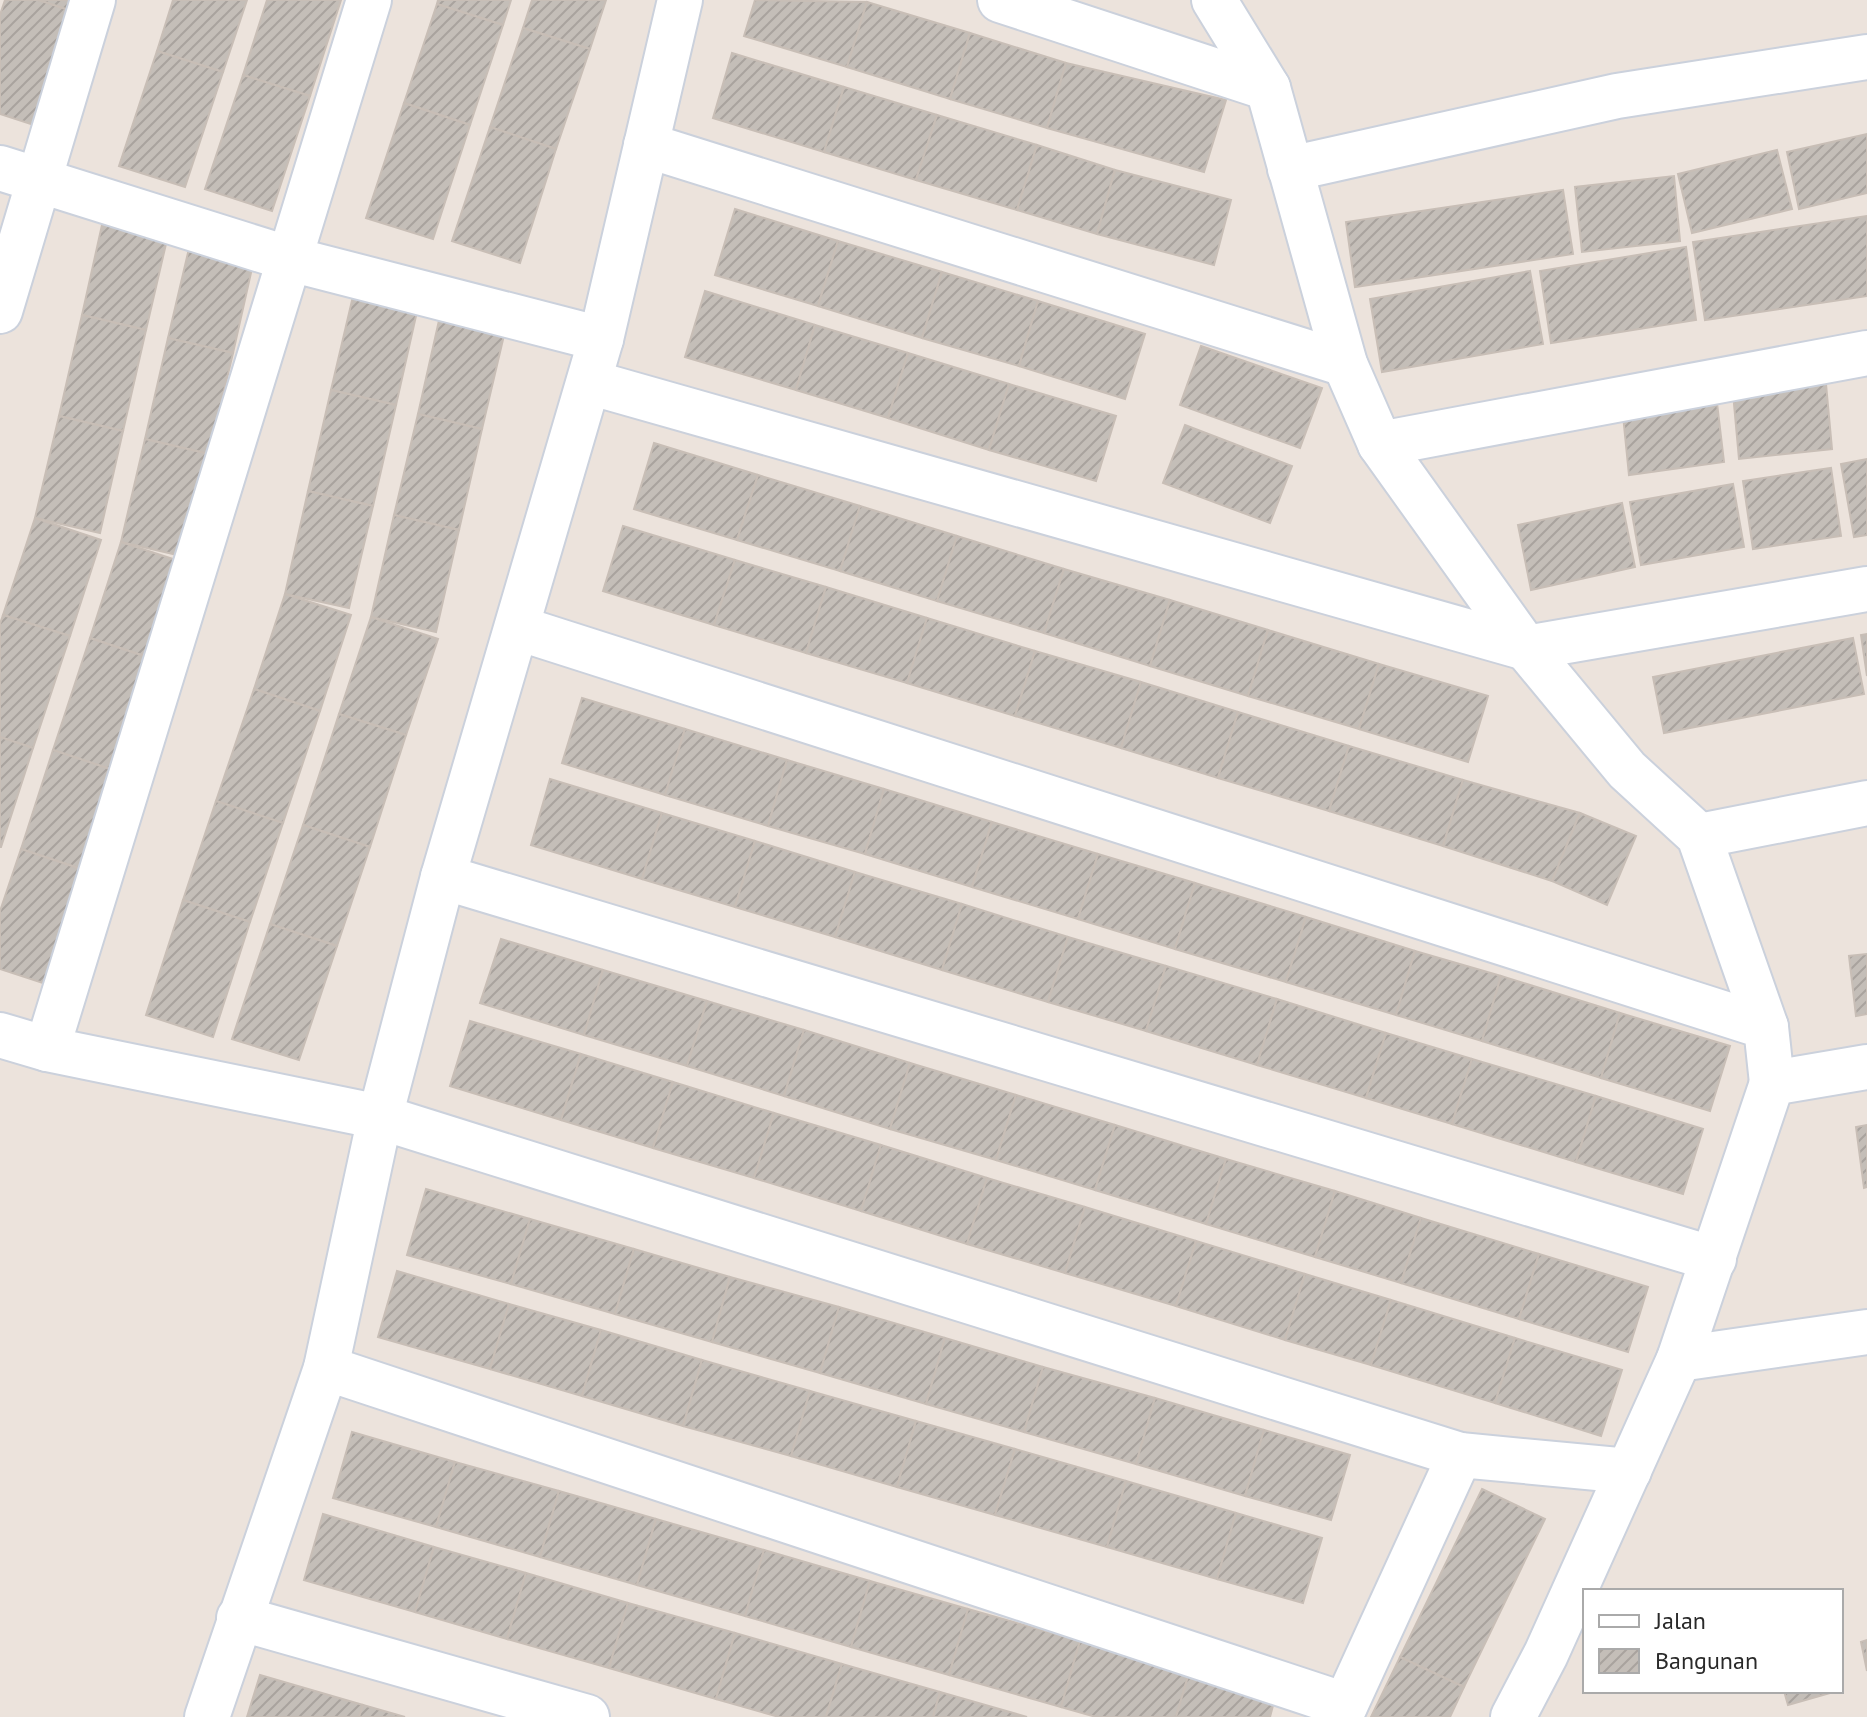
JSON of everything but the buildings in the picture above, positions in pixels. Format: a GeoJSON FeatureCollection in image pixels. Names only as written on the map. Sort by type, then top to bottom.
{"type":"FeatureCollection","features":[{"type":"Feature","properties":{"kind":"street"},"geometry":{"type":"LineString","coordinates":[[0,311],[19,174],[93,0]]}},
{"type":"Feature","properties":{"kind":"street"},"geometry":{"type":"LineString","coordinates":[[47,1049],[369,0]]}},
{"type":"Feature","properties":{"kind":"street"},"geometry":{"type":"LineString","coordinates":[[207,1717],[326,1368],[380,1117],[443,877],[601,339],[680,0]]}},
{"type":"Feature","properties":{"kind":"street"},"geometry":{"type":"LineString","coordinates":[[1000,0],[1268,88]]}},
{"type":"Feature","properties":{"kind":"street"},"geometry":{"type":"LineString","coordinates":[[1214,0],[1268,88],[1345,364],[1380,444],[1526,648],[1627,770],[1699,836],[1766,1027],[1772,1083],[1679,1359],[1546,1654],[1513,1717]]}},
{"type":"Feature","properties":{"kind":"street"},"geometry":{"type":"LineString","coordinates":[[1290,169],[1617,96],[1867,57]]}},
{"type":"Feature","properties":{"kind":"street"},"geometry":{"type":"LineString","coordinates":[[646,145],[1345,364]]}},
{"type":"Feature","properties":{"kind":"street"},"geometry":{"type":"LineString","coordinates":[[19,174],[290,259],[601,339]]}},
{"type":"Feature","properties":{"kind":"street"},"geometry":{"type":"LineString","coordinates":[[1380,444],[1867,353]]}},
{"type":"Feature","properties":{"kind":"street"},"geometry":{"type":"LineString","coordinates":[[589,382],[1526,648],[1867,589]]}},
{"type":"Feature","properties":{"kind":"street"},"geometry":{"type":"LineString","coordinates":[[518,628],[1766,1027]]}},
{"type":"Feature","properties":{"kind":"street"},"geometry":{"type":"LineString","coordinates":[[1699,836],[1867,803]]}},
{"type":"Feature","properties":{"kind":"street"},"geometry":{"type":"LineString","coordinates":[[443,877],[1714,1259]]}},
{"type":"Feature","properties":{"kind":"street"},"geometry":{"type":"LineString","coordinates":[[0,1035],[47,1049],[380,1117],[1460,1455],[1629,1471]]}},
{"type":"Feature","properties":{"kind":"street"},"geometry":{"type":"LineString","coordinates":[[1772,1083],[1867,1067]]}},
{"type":"Feature","properties":{"kind":"street"},"geometry":{"type":"LineString","coordinates":[[1679,1359],[1867,1332]]}},
{"type":"Feature","properties":{"kind":"street"},"geometry":{"type":"LineString","coordinates":[[326,1368],[1343,1711],[1460,1455]]}},
{"type":"Feature","properties":{"kind":"street"},"geometry":{"type":"LineString","coordinates":[[239,1618],[587,1717]]}}]}
